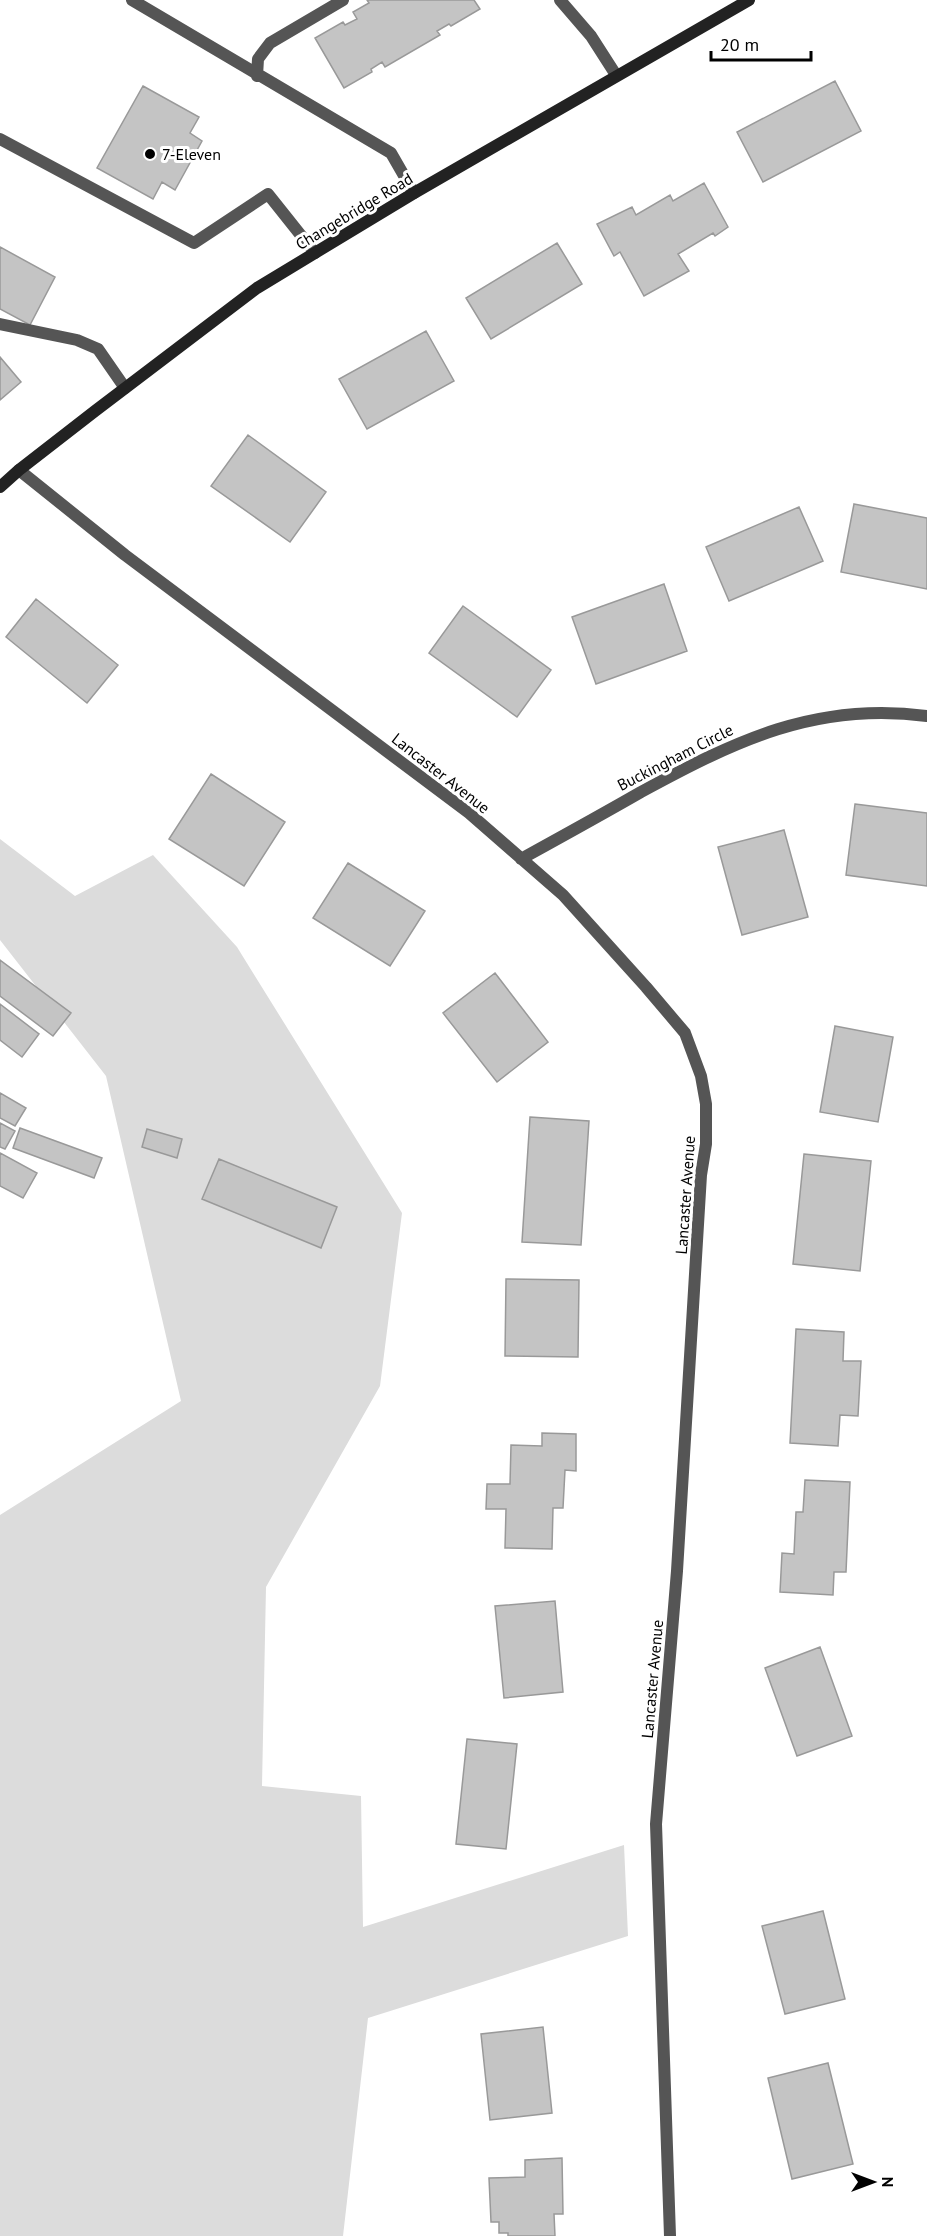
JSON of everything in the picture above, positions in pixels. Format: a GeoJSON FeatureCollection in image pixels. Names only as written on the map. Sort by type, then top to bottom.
{"type":"FeatureCollection","features":[{"type":"Feature","properties":{"kind":"main road","name":"Changebridge Road"},"geometry":{"type":"LineString","coordinates":[[0,487],[19,470],[257,288],[414,193],[746,1]]}},
{"type":"Feature","properties":{"kind":"street"},"geometry":{"type":"LineString","coordinates":[[132,0],[391,153],[414,193]]}},
{"type":"Feature","properties":{"kind":"street"},"geometry":{"type":"LineString","coordinates":[[257,75],[258,58],[270,43],[343,0]]}},
{"type":"Feature","properties":{"kind":"street"},"geometry":{"type":"LineString","coordinates":[[560,0],[591,36],[616,75]]}},
{"type":"Feature","properties":{"kind":"street"},"geometry":{"type":"LineString","coordinates":[[0,140],[194,243],[268,194],[315,253]]}},
{"type":"Feature","properties":{"kind":"street"},"geometry":{"type":"LineString","coordinates":[[0,324],[77,340],[98,350],[125,388]]}},
{"type":"Feature","properties":{"kind":"street","name":"Lancaster Avenue"},"geometry":{"type":"LineString","coordinates":[[19,470],[125,555],[469,813],[563,895],[685,1033],[701,1076],[706,1104],[706,1144],[701,1175],[677,1571],[656,1824],[670,2236]]}},
{"type":"Feature","properties":{"kind":"street","name":"Buckingham Circle"},"geometry":{"type":"LineString","coordinates":[[521,859],[704,758],[767,731],[812,719],[857,713],[904,713],[927,716]]}},
{"type":"Feature","properties":{"kind":"shaded area"},"geometry":{"type":"Polygon","coordinates":[[[0,839],[75,896],[153,855],[237,947],[402,1213],[380,1386],[266,1587],[262,1786],[361,1796],[363,1927],[624,1845],[628,1936],[368,2018],[343,2236],[0,2236],[0,1515],[181,1401],[106,1076],[0,940],[0,839]]]}},
{"type":"Feature","properties":{"kind":"building"},"geometry":{"type":"Polygon","coordinates":[[[367,0],[474,0],[480,9],[451,26],[449,24],[437,31],[440,35],[385,67],[382,62],[371,69],[372,72],[344,88],[315,38],[343,22],[345,25],[357,19],[353,12],[369,3],[367,0]]]}},
{"type":"Feature","properties":{"kind":"building"},"geometry":{"type":"Polygon","coordinates":[[[835,81],[861,131],[763,182],[737,132],[835,81]]]}},
{"type":"Feature","properties":{"kind":"building","name":"7-Eleven"},"geometry":{"type":"Polygon","coordinates":[[[143,86],[199,117],[190,133],[202,141],[175,190],[162,182],[153,199],[97,168],[143,86]]]}},
{"type":"Feature","properties":{"kind":"building"},"geometry":{"type":"Polygon","coordinates":[[[704,183],[728,227],[715,236],[713,233],[678,254],[689,271],[644,296],[620,252],[614,256],[597,224],[632,207],[636,215],[670,195],[673,201],[704,183]]]}},
{"type":"Feature","properties":{"kind":"building"},"geometry":{"type":"Polygon","coordinates":[[[557,243],[582,284],[491,339],[466,298],[557,243]]]}},
{"type":"Feature","properties":{"kind":"building"},"geometry":{"type":"Polygon","coordinates":[[[0,247],[55,277],[30,325],[0,309],[0,247]]]}},
{"type":"Feature","properties":{"kind":"building"},"geometry":{"type":"Polygon","coordinates":[[[426,331],[454,381],[367,429],[339,379],[426,331]]]}},
{"type":"Feature","properties":{"kind":"building"},"geometry":{"type":"Polygon","coordinates":[[[0,357],[21,382],[0,400],[0,357]]]}},
{"type":"Feature","properties":{"kind":"building"},"geometry":{"type":"Polygon","coordinates":[[[248,435],[326,492],[290,542],[211,486],[248,435]]]}},
{"type":"Feature","properties":{"kind":"building"},"geometry":{"type":"Polygon","coordinates":[[[854,504],[927,518],[927,589],[841,572],[854,504]]]}},
{"type":"Feature","properties":{"kind":"building"},"geometry":{"type":"Polygon","coordinates":[[[799,507],[823,561],[729,601],[706,547],[799,507]]]}},
{"type":"Feature","properties":{"kind":"building"},"geometry":{"type":"Polygon","coordinates":[[[664,584],[687,651],[596,684],[572,617],[664,584]]]}},
{"type":"Feature","properties":{"kind":"building"},"geometry":{"type":"Polygon","coordinates":[[[36,599],[118,665],[87,703],[6,637],[36,599]]]}},
{"type":"Feature","properties":{"kind":"building"},"geometry":{"type":"Polygon","coordinates":[[[463,606],[551,670],[517,717],[429,653],[463,606]]]}},
{"type":"Feature","properties":{"kind":"building"},"geometry":{"type":"Polygon","coordinates":[[[211,774],[285,822],[244,886],[169,839],[211,774]]]}},
{"type":"Feature","properties":{"kind":"building"},"geometry":{"type":"Polygon","coordinates":[[[855,804],[927,813],[927,886],[846,875],[855,804]]]}},
{"type":"Feature","properties":{"kind":"building"},"geometry":{"type":"Polygon","coordinates":[[[784,830],[808,917],[742,935],[718,847],[784,830]]]}},
{"type":"Feature","properties":{"kind":"building"},"geometry":{"type":"Polygon","coordinates":[[[348,863],[425,911],[390,966],[313,918],[348,863]]]}},
{"type":"Feature","properties":{"kind":"building"},"geometry":{"type":"Polygon","coordinates":[[[0,960],[71,1013],[53,1036],[0,996],[0,960]]]}},
{"type":"Feature","properties":{"kind":"building"},"geometry":{"type":"Polygon","coordinates":[[[495,973],[548,1042],[497,1082],[443,1013],[495,973]]]}},
{"type":"Feature","properties":{"kind":"building"},"geometry":{"type":"Polygon","coordinates":[[[0,1004],[39,1034],[22,1057],[0,1040],[0,1004]]]}},
{"type":"Feature","properties":{"kind":"building"},"geometry":{"type":"Polygon","coordinates":[[[835,1026],[893,1037],[878,1122],[820,1112],[835,1026]]]}},
{"type":"Feature","properties":{"kind":"building"},"geometry":{"type":"Polygon","coordinates":[[[0,1093],[26,1108],[15,1126],[0,1118],[0,1093]]]}},
{"type":"Feature","properties":{"kind":"building"},"geometry":{"type":"Polygon","coordinates":[[[530,1117],[589,1121],[581,1245],[522,1242],[530,1117]]]}},
{"type":"Feature","properties":{"kind":"building"},"geometry":{"type":"Polygon","coordinates":[[[0,1123],[15,1131],[5,1149],[0,1147],[0,1123]]]}},
{"type":"Feature","properties":{"kind":"building"},"geometry":{"type":"Polygon","coordinates":[[[20,1128],[102,1158],[94,1178],[13,1148],[20,1128]]]}},
{"type":"Feature","properties":{"kind":"building"},"geometry":{"type":"Polygon","coordinates":[[[147,1129],[182,1139],[177,1158],[142,1147],[147,1129]]]}},
{"type":"Feature","properties":{"kind":"building"},"geometry":{"type":"Polygon","coordinates":[[[0,1153],[37,1173],[23,1198],[0,1186],[0,1153]]]}},
{"type":"Feature","properties":{"kind":"building"},"geometry":{"type":"Polygon","coordinates":[[[804,1154],[871,1161],[860,1271],[793,1264],[804,1154]]]}},
{"type":"Feature","properties":{"kind":"building"},"geometry":{"type":"Polygon","coordinates":[[[219,1159],[337,1207],[321,1248],[202,1199],[219,1159]]]}},
{"type":"Feature","properties":{"kind":"building"},"geometry":{"type":"Polygon","coordinates":[[[506,1279],[579,1280],[578,1357],[505,1356],[506,1279]]]}},
{"type":"Feature","properties":{"kind":"building"},"geometry":{"type":"Polygon","coordinates":[[[796,1329],[844,1332],[843,1361],[861,1361],[858,1416],[840,1415],[838,1446],[790,1443],[796,1329]]]}},
{"type":"Feature","properties":{"kind":"building"},"geometry":{"type":"Polygon","coordinates":[[[542,1433],[576,1434],[576,1471],[565,1470],[563,1508],[553,1508],[552,1549],[505,1548],[506,1509],[486,1509],[487,1484],[510,1484],[511,1445],[542,1446],[542,1433]]]}},
{"type":"Feature","properties":{"kind":"building"},"geometry":{"type":"Polygon","coordinates":[[[805,1480],[850,1482],[846,1572],[834,1572],[833,1595],[780,1592],[782,1553],[794,1554],[796,1512],[803,1512],[805,1480]]]}},
{"type":"Feature","properties":{"kind":"building"},"geometry":{"type":"Polygon","coordinates":[[[555,1601],[563,1692],[504,1698],[495,1606],[555,1601]]]}},
{"type":"Feature","properties":{"kind":"building"},"geometry":{"type":"Polygon","coordinates":[[[820,1647],[852,1736],[797,1756],[765,1668],[820,1647]]]}},
{"type":"Feature","properties":{"kind":"building"},"geometry":{"type":"Polygon","coordinates":[[[467,1739],[517,1744],[506,1849],[456,1844],[467,1739]]]}},
{"type":"Feature","properties":{"kind":"building"},"geometry":{"type":"Polygon","coordinates":[[[823,1911],[845,1999],[785,2014],[762,1926],[823,1911]]]}},
{"type":"Feature","properties":{"kind":"building"},"geometry":{"type":"Polygon","coordinates":[[[543,2027],[552,2113],[490,2120],[481,2034],[543,2027]]]}},
{"type":"Feature","properties":{"kind":"building"},"geometry":{"type":"Polygon","coordinates":[[[828,2063],[853,2164],[792,2179],[768,2078],[828,2063]]]}},
{"type":"Feature","properties":{"kind":"building"},"geometry":{"type":"Polygon","coordinates":[[[562,2158],[563,2214],[554,2214],[555,2236],[508,2236],[508,2233],[499,2233],[499,2222],[491,2222],[489,2178],[525,2177],[525,2160],[562,2158]]]}},
{"type":"Feature","properties":{"kind":"place","name":"7-Eleven"},"geometry":{"type":"Point","coordinates":[150,154]}}]}
